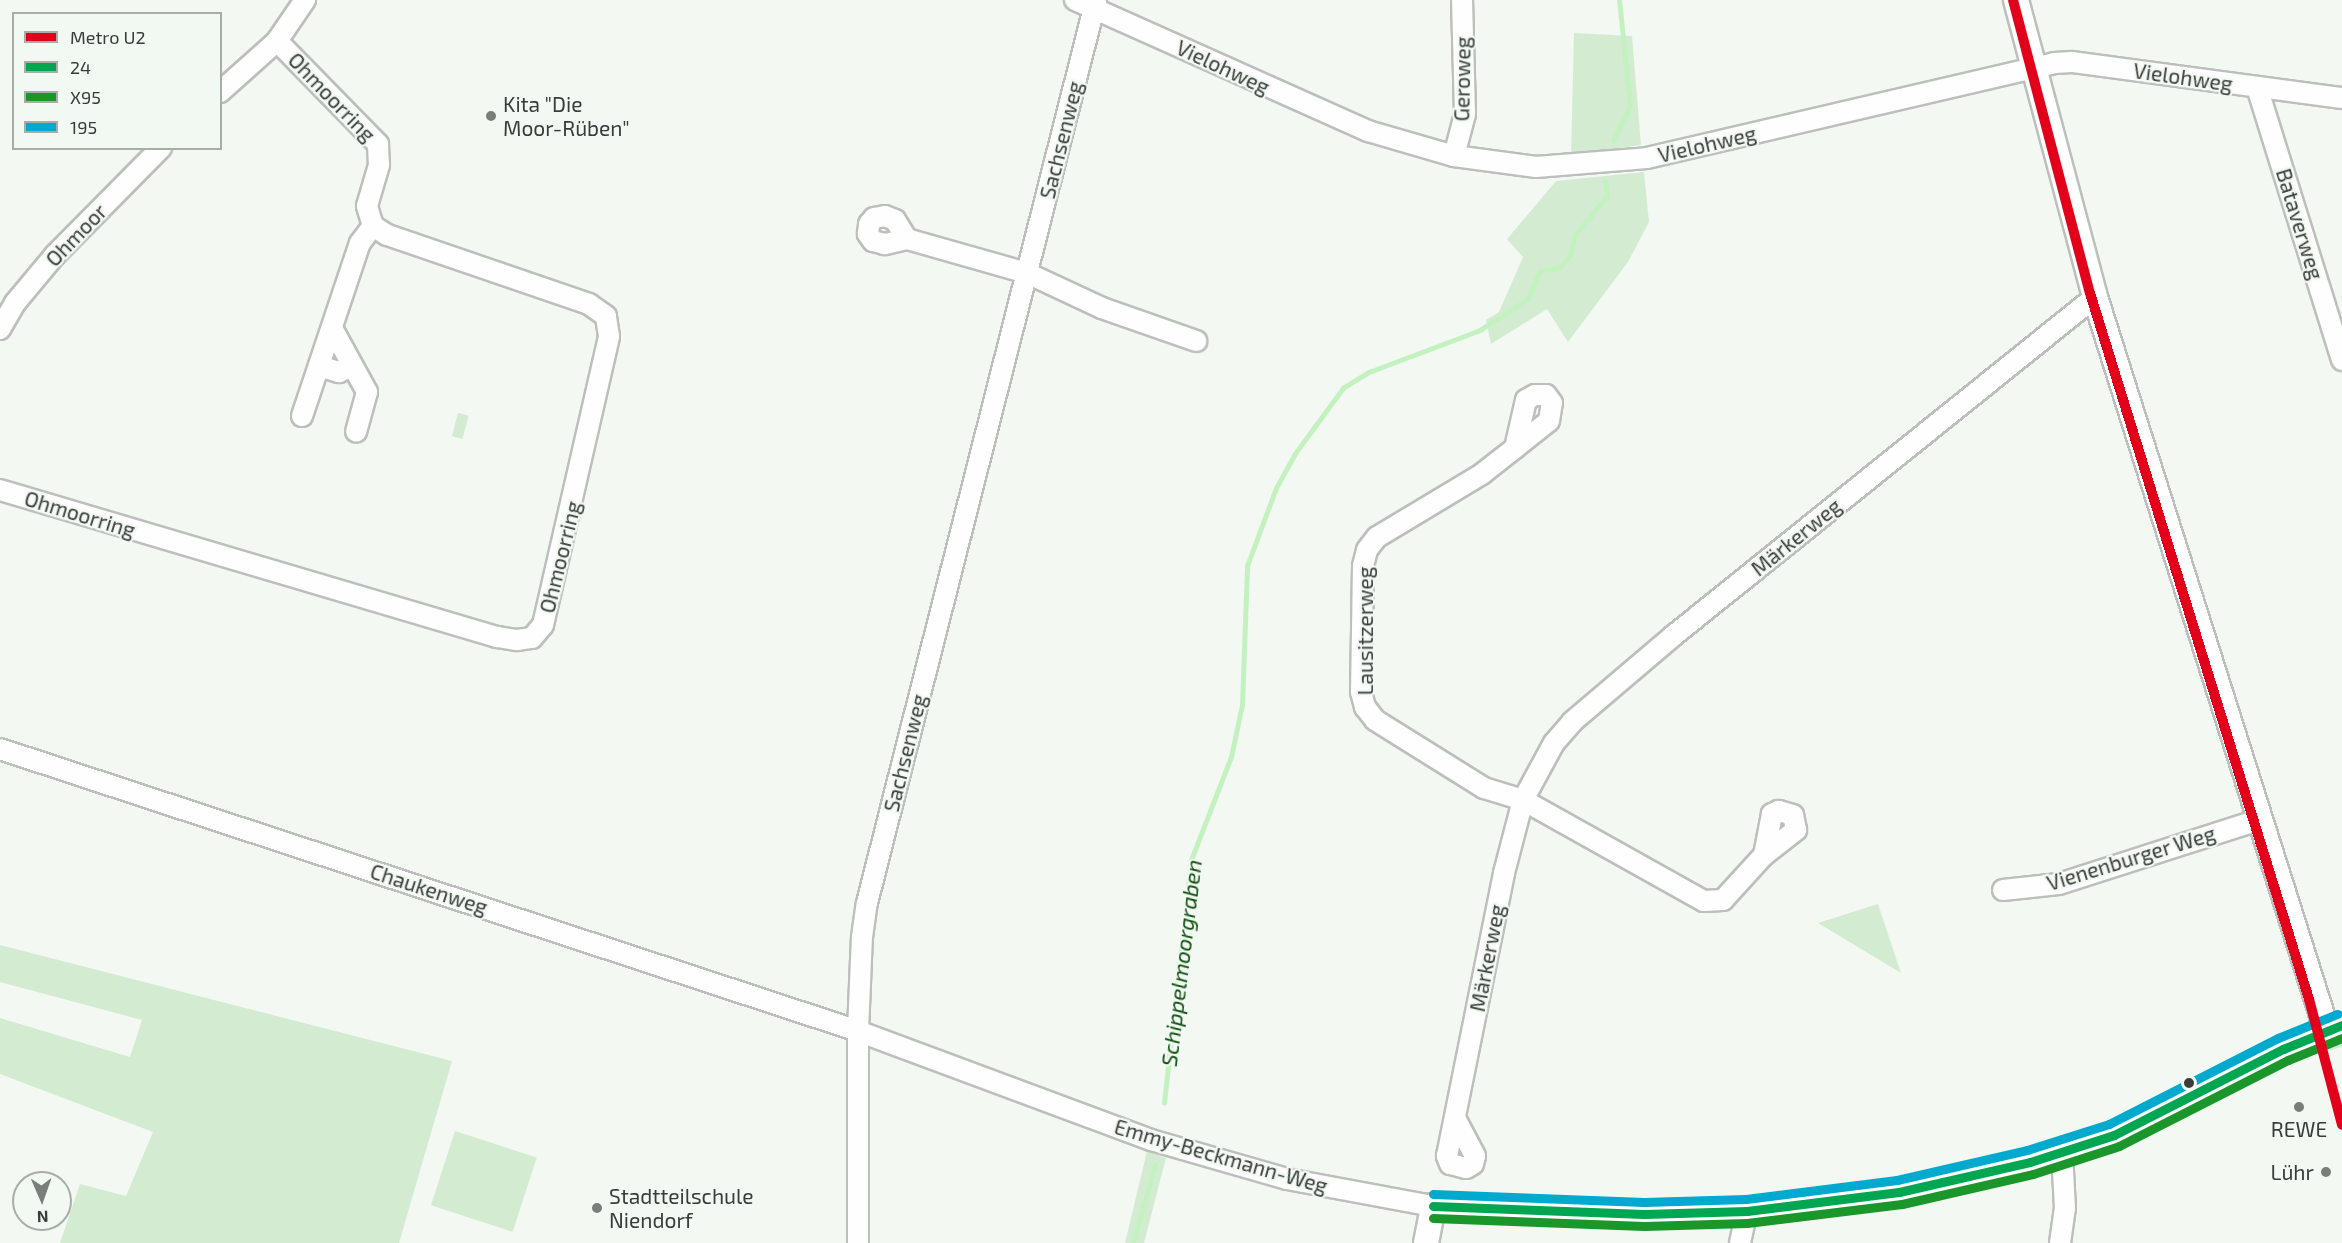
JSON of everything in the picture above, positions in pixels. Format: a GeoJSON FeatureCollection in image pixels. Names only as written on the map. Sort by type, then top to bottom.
{"type":"FeatureCollection","features":[{"type":"Feature","properties":{"kind":"street"},"geometry":{"type":"LineString","coordinates":[[222,90],[277,41],[305,0]]}},
{"type":"Feature","properties":{"kind":"street"},"geometry":{"type":"LineString","coordinates":[[1075,0],[1095,4]]}},
{"type":"Feature","properties":{"kind":"street","name":"Geroweg"},"geometry":{"type":"LineString","coordinates":[[1454,156],[1465,114],[1462,0]]}},
{"type":"Feature","properties":{"kind":"street"},"geometry":{"type":"LineString","coordinates":[[2016,0],[2095,297],[2258,820],[2334,1028]]}},
{"type":"Feature","properties":{"kind":"street","name":"Vielohweg"},"geometry":{"type":"LineString","coordinates":[[1095,4],[1368,131],[1454,156],[1536,167],[1638,160],[2033,68],[2072,62],[2342,98]]}},
{"type":"Feature","properties":{"kind":"street","name":"Sachsenweg"},"geometry":{"type":"LineString","coordinates":[[858,1243],[858,1031],[862,937],[867,903],[1095,4]]}},
{"type":"Feature","properties":{"kind":"street","name":"Ohmoorring"},"geometry":{"type":"LineString","coordinates":[[0,490],[497,637],[517,640],[532,638],[543,625],[574,502],[609,336],[606,316],[589,304],[387,235],[373,226],[367,206],[379,165],[378,144],[277,41]]}},
{"type":"Feature","properties":{"kind":"street","name":"Bataverweg"},"geometry":{"type":"LineString","coordinates":[[2258,87],[2342,360]]}},
{"type":"Feature","properties":{"kind":"street","name":"Ohmoor"},"geometry":{"type":"LineString","coordinates":[[0,329],[15,303],[55,255],[159,150]]}},
{"type":"Feature","properties":{"kind":"street"},"geometry":{"type":"LineString","coordinates":[[302,416],[360,243],[373,226]]}},
{"type":"Feature","properties":{"kind":"street"},"geometry":{"type":"LineString","coordinates":[[907,239],[1027,273],[1102,308],[1196,341]]}},
{"type":"Feature","properties":{"kind":"street","name":"Märkerweg"},"geometry":{"type":"LineString","coordinates":[[1455,1118],[1504,873],[1523,800],[1539,764],[1572,722],[1673,636],[2095,297]]}},
{"type":"Feature","properties":{"kind":"street"},"geometry":{"type":"LineString","coordinates":[[332,328],[367,392],[356,432]]}},
{"type":"Feature","properties":{"kind":"street"},"geometry":{"type":"LineString","coordinates":[[319,366],[339,372],[352,366]]}},
{"type":"Feature","properties":{"kind":"street","name":"Lausitzerweg"},"geometry":{"type":"LineString","coordinates":[[1515,448],[1482,474],[1377,537],[1367,550],[1363,566],[1361,692],[1365,707],[1375,720],[1484,788],[1523,800]]}},
{"type":"Feature","properties":{"kind":"street","name":"Chaukenweg"},"geometry":{"type":"LineString","coordinates":[[0,749],[858,1031]]}},
{"type":"Feature","properties":{"kind":"street"},"geometry":{"type":"LineString","coordinates":[[1523,800],[1704,901],[1723,900],[1764,855]]}},
{"type":"Feature","properties":{"kind":"street","name":"Vienenburger Weg"},"geometry":{"type":"LineString","coordinates":[[2003,890],[2059,884],[2258,820]]}},
{"type":"Feature","properties":{"kind":"street","name":"Emmy-Beckmann-Weg"},"geometry":{"type":"LineString","coordinates":[[858,1031],[1151,1140],[1287,1179],[1433,1206],[1644,1214],[1748,1211],[1899,1192],[2062,1153],[2144,1121],[2273,1054],[2334,1028]]}},
{"type":"Feature","properties":{"kind":"street"},"geometry":{"type":"LineString","coordinates":[[2060,1243],[2065,1208],[2062,1153]]}},
{"type":"Feature","properties":{"kind":"street"},"geometry":{"type":"LineString","coordinates":[[1426,1243],[1433,1206]]}},
{"type":"Feature","properties":{"kind":"street"},"geometry":{"type":"LineString","coordinates":[[1740,1243],[1748,1211]]}},
{"type":"Feature","properties":{"kind":"green space"},"geometry":{"type":"Polygon","coordinates":[[[1574,33],[1632,36],[1641,145],[1571,155],[1574,33]]]}},
{"type":"Feature","properties":{"kind":"green space"},"geometry":{"type":"Polygon","coordinates":[[[1644,172],[1649,222],[1628,262],[1568,342],[1547,309],[1491,344],[1486,320],[1499,312],[1523,257],[1507,239],[1556,181],[1644,172]]]}},
{"type":"Feature","properties":{"kind":"green space"},"geometry":{"type":"Polygon","coordinates":[[[458,413],[469,416],[462,439],[452,436],[458,413]]]}},
{"type":"Feature","properties":{"kind":"green space"},"geometry":{"type":"Polygon","coordinates":[[[1878,904],[1901,973],[1818,923],[1878,904]]]}},
{"type":"Feature","properties":{"kind":"green space"},"geometry":{"type":"Polygon","coordinates":[[[0,945],[452,1061],[399,1243],[60,1243],[64,1231],[72,1231],[72,1208],[80,1184],[126,1196],[153,1132],[0,1074],[0,1018],[130,1057],[142,1020],[0,982],[0,945]]]}},
{"type":"Feature","properties":{"kind":"green space"},"geometry":{"type":"Polygon","coordinates":[[[2342,1039],[2342,1047],[2308,1056],[2307,1053],[2342,1039]]]}},
{"type":"Feature","properties":{"kind":"green space"},"geometry":{"type":"Polygon","coordinates":[[[455,1131],[537,1158],[513,1232],[431,1205],[455,1131]]]}},
{"type":"Feature","properties":{"kind":"green space"},"geometry":{"type":"Polygon","coordinates":[[[1147,1151],[1166,1158],[1144,1243],[1125,1243],[1147,1151]]]}},
{"type":"Feature","properties":{"kind":"green space"},"geometry":{"type":"Polygon","coordinates":[[[1895,1203],[1895,1207],[1814,1220],[1817,1214],[1895,1203]]]}},
{"type":"Feature","properties":{"kind":"waterway","name":"Schippelmoorgraben"},"geometry":{"type":"LineString","coordinates":[[1613,141],[1630,106],[1619,0]]}},
{"type":"Feature","properties":{"kind":"waterway","name":"Schippelmoorgraben"},"geometry":{"type":"LineString","coordinates":[[1164,1103],[1191,860],[1231,757],[1242,705],[1247,566],[1276,488],[1294,455],[1343,388],[1369,372],[1480,330],[1528,299],[1540,271],[1560,267],[1570,256],[1575,235],[1607,196],[1605,182]]}},
{"type":"Feature","properties":{"kind":"waterway","name":"Schippelmoorgraben"},"geometry":{"type":"LineString","coordinates":[[1133,1243],[1155,1165]]}},
{"type":"Feature","properties":{"kind":"metro line","name":"U2"},"geometry":{"type":"LineString","coordinates":[[2013,0],[2090,293],[2309,999],[2342,1125]]}},
{"type":"Feature","properties":{"kind":"transit line","name":"195"},"geometry":{"type":"LineString","coordinates":[[1433,1194],[1644,1202],[1746,1199],[1897,1180],[2027,1150],[2109,1124],[2278,1038],[2337,1014]]}},
{"type":"Feature","properties":{"kind":"transit line","name":"24"},"geometry":{"type":"LineString","coordinates":[[1433,1206],[1644,1214],[1747,1211],[1899,1192],[2030,1162],[2114,1135],[2283,1049],[2342,1025]]}},
{"type":"Feature","properties":{"kind":"transit line","name":"X95"},"geometry":{"type":"LineString","coordinates":[[1433,1218],[1644,1226],[1747,1223],[1902,1204],[2033,1174],[2119,1146],[2288,1060],[2342,1038]]}},
{"type":"Feature","properties":{"kind":"place","name":"Kita \"Die Moor-Rüben\""},"geometry":{"type":"Point","coordinates":[491,116]}},
{"type":"Feature","properties":{"kind":"place","name":"REWE"},"geometry":{"type":"Point","coordinates":[2299,1107]}},
{"type":"Feature","properties":{"kind":"place","name":"Lühr"},"geometry":{"type":"Point","coordinates":[2326,1172]}},
{"type":"Feature","properties":{"kind":"place","name":"Stadtteilschule Niendorf"},"geometry":{"type":"Point","coordinates":[597,1208]}}]}
